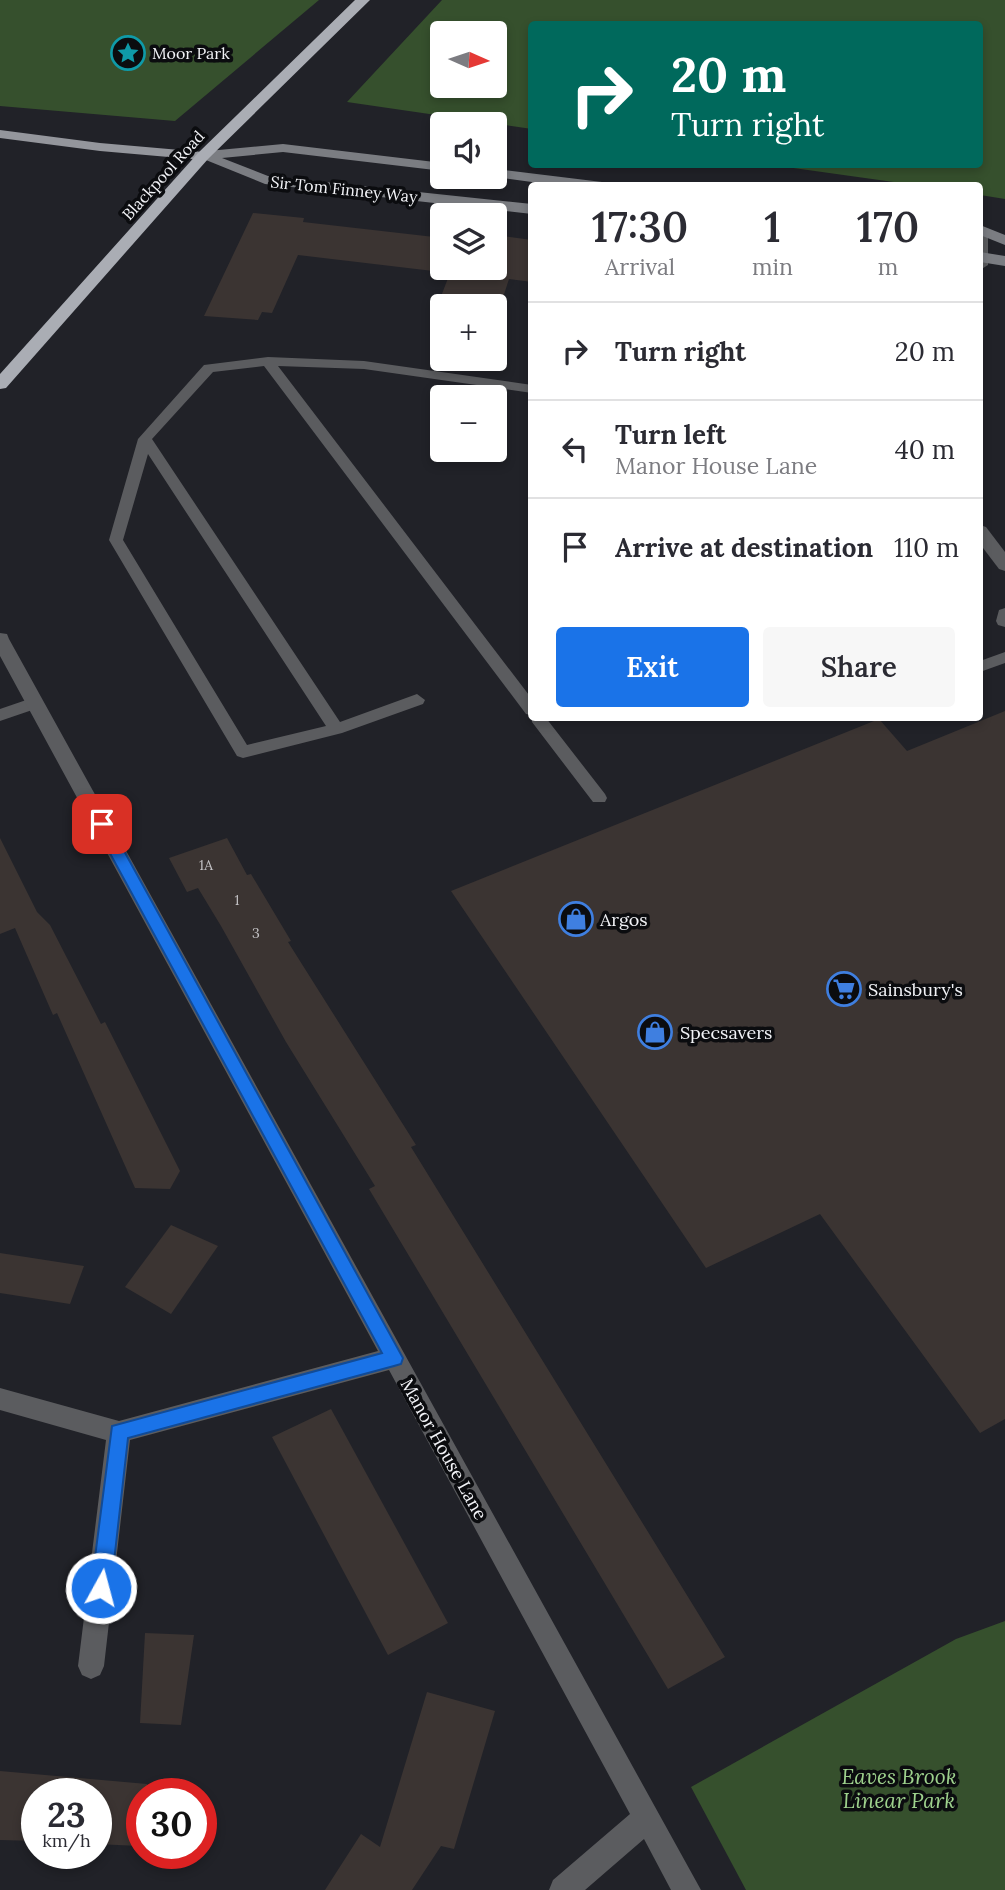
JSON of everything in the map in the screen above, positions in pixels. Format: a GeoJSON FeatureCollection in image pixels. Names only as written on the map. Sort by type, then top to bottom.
{"type":"FeatureCollection","features":[{"type":"Feature","properties":{"kind":"highway","name":"Blackpool Road"},"geometry":{"type":"LineString","coordinates":[[1,380],[203,156],[363,0]]}},
{"type":"Feature","properties":{"kind":"main road","name":"Sir Tom Finney Way"},"geometry":{"type":"LineString","coordinates":[[0,134],[100,147],[203,156],[283,148],[430,165]]}},
{"type":"Feature","properties":{"kind":"main road","name":"Sir Tom Finney Way"},"geometry":{"type":"LineString","coordinates":[[203,156],[265,180],[528,209]]}},
{"type":"Feature","properties":{"kind":"main road"},"geometry":{"type":"LineString","coordinates":[[507,174],[569,182]]}},
{"type":"Feature","properties":{"kind":"main road"},"geometry":{"type":"LineString","coordinates":[[983,232],[1005,240]]}},
{"type":"Feature","properties":{"kind":"main road"},"geometry":{"type":"LineString","coordinates":[[983,260],[1005,261]]}},
{"type":"Feature","properties":{"kind":"street"},"geometry":{"type":"LineString","coordinates":[[983,535],[1005,565]]}},
{"type":"Feature","properties":{"kind":"street"},"geometry":{"type":"LineString","coordinates":[[1005,614],[1005,621]]}},
{"type":"Feature","properties":{"kind":"street","name":"Manor House Lane"},"geometry":{"type":"LineString","coordinates":[[0,639],[687,1890]]}},
{"type":"Feature","properties":{"kind":"street"},"geometry":{"type":"LineString","coordinates":[[0,1399],[119,1432],[394,1358]]}},
{"type":"Feature","properties":{"kind":"street"},"geometry":{"type":"LineString","coordinates":[[92,1666],[119,1432]]}},
{"type":"Feature","properties":{"kind":"street"},"geometry":{"type":"LineString","coordinates":[[563,1890],[647,1818]]}},
{"type":"Feature","properties":{"kind":"lane"},"geometry":{"type":"LineString","coordinates":[[268,360],[528,705]]}},
{"type":"Feature","properties":{"kind":"lane"},"geometry":{"type":"LineString","coordinates":[[418,701],[336,729],[243,752],[116,540],[145,439],[209,368],[268,360],[364,365],[528,387]]}},
{"type":"Feature","properties":{"kind":"lane"},"geometry":{"type":"LineString","coordinates":[[145,439],[336,729]]}},
{"type":"Feature","properties":{"kind":"lane"},"geometry":{"type":"LineString","coordinates":[[983,666],[1005,657]]}},
{"type":"Feature","properties":{"kind":"lane"},"geometry":{"type":"LineString","coordinates":[[0,715],[35,703]]}},
{"type":"Feature","properties":{"kind":"lane"},"geometry":{"type":"LineString","coordinates":[[540,721],[599,798]]}},
{"type":"Feature","properties":{"kind":"green space","name":"Moor Park"},"geometry":{"type":"Polygon","coordinates":[[[0,0],[319,0],[175,121],[0,106],[0,0]]]}},
{"type":"Feature","properties":{"kind":"green space"},"geometry":{"type":"Polygon","coordinates":[[[442,0],[1005,0],[1005,199],[983,195],[983,182],[894,182],[793,168],[983,168],[983,21],[528,21],[528,128],[507,125],[507,112],[430,112],[430,114],[347,102],[442,0]]]}},
{"type":"Feature","properties":{"kind":"green space","name":"Eaves Brook Linear Park"},"geometry":{"type":"Polygon","coordinates":[[[1005,1621],[1005,1890],[746,1890],[691,1787],[956,1639],[1005,1621]]]}},
{"type":"Feature","properties":{"kind":"building"},"geometry":{"type":"Polygon","coordinates":[[[253,213],[304,218],[303,222],[430,237],[430,271],[298,255],[272,313],[262,312],[258,320],[204,316],[253,213]]]}},
{"type":"Feature","properties":{"kind":"building"},"geometry":{"type":"Polygon","coordinates":[[[507,237],[528,239],[528,281],[509,279],[504,294],[442,294],[447,280],[507,280],[507,237]]]}},
{"type":"Feature","properties":{"kind":"building"},"geometry":{"type":"Polygon","coordinates":[[[1005,711],[1005,1419],[980,1433],[820,1214],[706,1268],[451,891],[874,721],[881,721],[907,751],[1005,711]]]}},
{"type":"Feature","properties":{"kind":"building"},"geometry":{"type":"Polygon","coordinates":[[[0,838],[37,912],[50,925],[101,1024],[105,1022],[180,1171],[170,1189],[135,1188],[57,1013],[53,1015],[15,928],[0,934],[0,838]]]}},
{"type":"Feature","properties":{"kind":"building"},"geometry":{"type":"Polygon","coordinates":[[[227,838],[247,875],[251,874],[291,941],[288,942],[416,1145],[411,1147],[725,1657],[668,1689],[369,1189],[375,1186],[286,1042],[221,926],[198,888],[187,892],[169,858],[227,838]]]}},
{"type":"Feature","properties":{"kind":"building"},"geometry":{"type":"Polygon","coordinates":[[[171,1225],[218,1246],[171,1314],[125,1287],[171,1225]]]}},
{"type":"Feature","properties":{"kind":"building"},"geometry":{"type":"Polygon","coordinates":[[[0,1253],[84,1266],[70,1304],[0,1293],[0,1253]]]}},
{"type":"Feature","properties":{"kind":"building"},"geometry":{"type":"Polygon","coordinates":[[[331,1409],[448,1623],[388,1655],[272,1437],[331,1409]]]}},
{"type":"Feature","properties":{"kind":"building"},"geometry":{"type":"Polygon","coordinates":[[[145,1633],[194,1635],[181,1725],[140,1723],[145,1633]]]}},
{"type":"Feature","properties":{"kind":"building"},"geometry":{"type":"Polygon","coordinates":[[[427,1692],[495,1711],[454,1849],[441,1846],[412,1890],[325,1890],[361,1834],[380,1847],[427,1692]]]}},
{"type":"Feature","properties":{"kind":"building"},"geometry":{"type":"Polygon","coordinates":[[[0,1771],[79,1778],[21,1778],[21,1841],[0,1840],[0,1771]]]}},
{"type":"Feature","properties":{"kind":"building"},"geometry":{"type":"Polygon","coordinates":[[[112,1781],[126,1782],[126,1845],[112,1845],[112,1781]]]}},
{"type":"Feature","properties":{"kind":"place","name":"Moor Park"},"geometry":{"type":"Point","coordinates":[128,53]}},
{"type":"Feature","properties":{"kind":"place","name":"Argos"},"geometry":{"type":"Point","coordinates":[576,919]}},
{"type":"Feature","properties":{"kind":"place","name":"Sainsbury's"},"geometry":{"type":"Point","coordinates":[844,989]}},
{"type":"Feature","properties":{"kind":"place","name":"Specsavers"},"geometry":{"type":"Point","coordinates":[655,1032]}},
{"type":"Feature","properties":{"kind":"route"},"geometry":{"type":"LineString","coordinates":[[101,1588],[119,1432],[394,1358],[102,824]]}}]}
